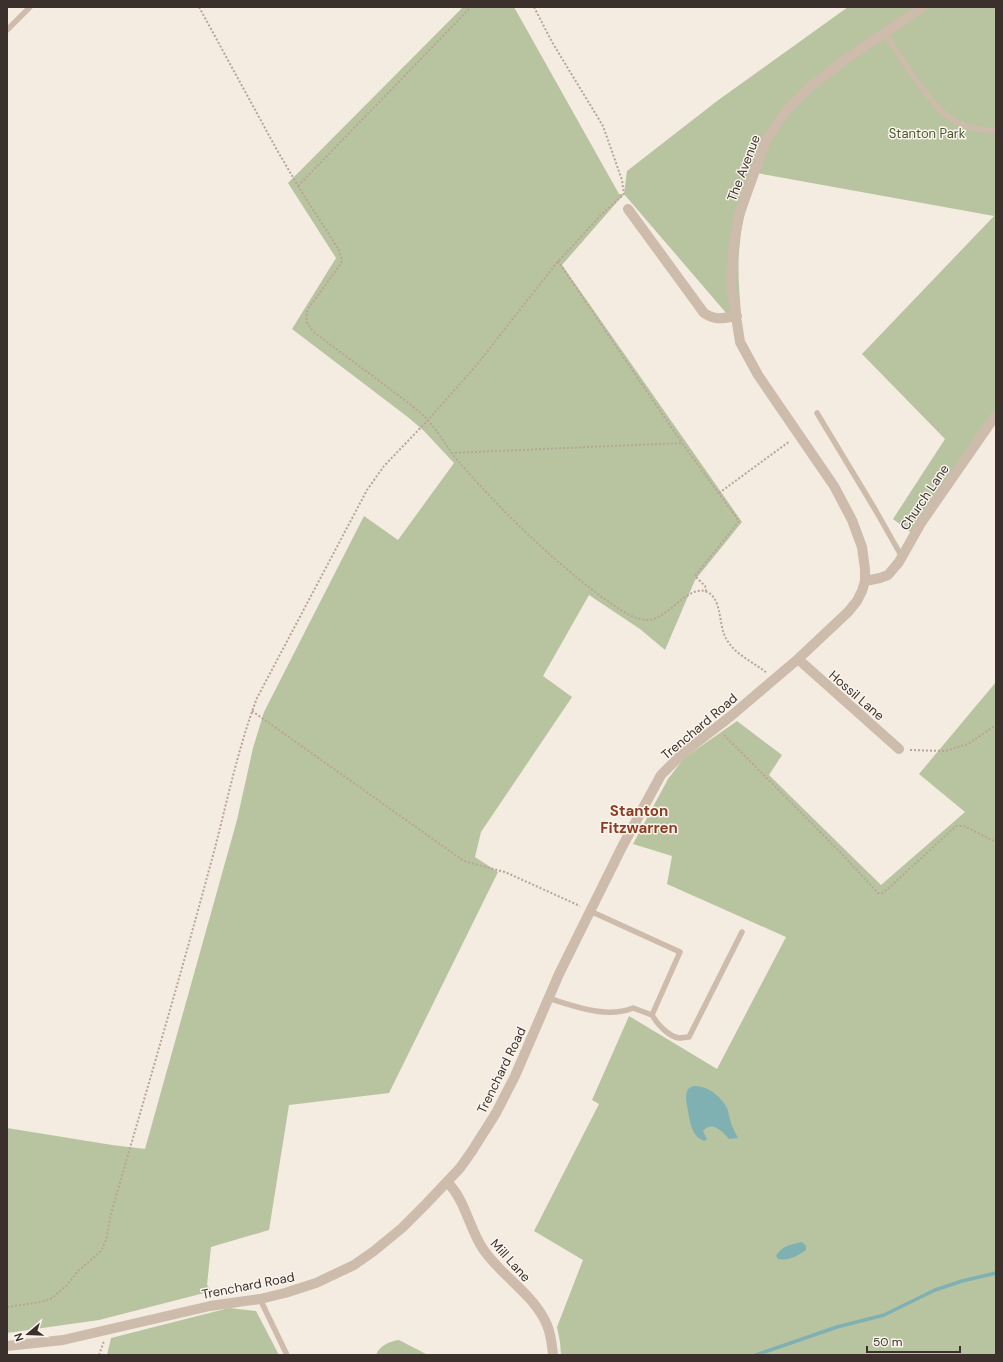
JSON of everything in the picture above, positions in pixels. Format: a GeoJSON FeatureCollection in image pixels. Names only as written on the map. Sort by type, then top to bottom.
{"type":"FeatureCollection","features":[{"type":"Feature","properties":{"kind":"street","name":"The Avenue"},"geometry":{"type":"LineString","coordinates":[[864,586],[865,569],[862,547],[852,520],[834,486],[758,375],[740,342],[731,284],[734,241],[739,215],[766,140],[786,110],[811,86],[846,59],[923,7]]}},
{"type":"Feature","properties":{"kind":"street"},"geometry":{"type":"LineString","coordinates":[[628,209],[704,313],[717,319],[737,316]]}},
{"type":"Feature","properties":{"kind":"street","name":"Church Lane"},"geometry":{"type":"LineString","coordinates":[[864,586],[888,574],[899,562],[921,524],[996,415]]}},
{"type":"Feature","properties":{"kind":"street","name":"Trenchard Road"},"geometry":{"type":"LineString","coordinates":[[7,1346],[63,1340],[210,1306],[260,1299],[285,1293],[316,1283],[343,1271],[379,1247],[416,1215],[448,1182],[472,1151],[496,1113],[515,1076],[548,998],[590,911],[622,847],[661,775],[682,753],[798,659],[848,612],[864,586]]}},
{"type":"Feature","properties":{"kind":"street","name":"Hossil Lane"},"geometry":{"type":"LineString","coordinates":[[798,659],[899,750]]}},
{"type":"Feature","properties":{"kind":"street","name":"Mill Lane"},"geometry":{"type":"LineString","coordinates":[[448,1182],[458,1195],[472,1230],[483,1249],[495,1264],[535,1305],[542,1315],[548,1326],[553,1355]]}},
{"type":"Feature","properties":{"kind":"lane"},"geometry":{"type":"LineString","coordinates":[[7,30],[30,7]]}},
{"type":"Feature","properties":{"kind":"lane"},"geometry":{"type":"LineString","coordinates":[[885,33],[917,82],[945,114],[968,127],[996,130]]}},
{"type":"Feature","properties":{"kind":"lane"},"geometry":{"type":"LineString","coordinates":[[817,412],[902,556]]}},
{"type":"Feature","properties":{"kind":"lane"},"geometry":{"type":"LineString","coordinates":[[590,911],[680,952],[652,1015]]}},
{"type":"Feature","properties":{"kind":"lane"},"geometry":{"type":"LineString","coordinates":[[548,998],[585,1009],[614,1013],[623,1012],[633,1008],[652,1015],[663,1029],[679,1038],[689,1037],[742,932]]}},
{"type":"Feature","properties":{"kind":"lane"},"geometry":{"type":"LineString","coordinates":[[260,1299],[287,1355]]}},
{"type":"Feature","properties":{"kind":"path"},"geometry":{"type":"LineString","coordinates":[[199,7],[259,120],[298,186],[339,250],[342,260],[340,265],[308,309],[306,315],[308,326],[428,420],[451,453],[480,486],[541,546],[584,583],[628,614],[640,619],[651,620],[694,592],[699,590],[710,593],[714,598],[724,633],[732,648],[775,679]]}},
{"type":"Feature","properties":{"kind":"path"},"geometry":{"type":"LineString","coordinates":[[298,186],[471,7]]}},
{"type":"Feature","properties":{"kind":"path"},"geometry":{"type":"LineString","coordinates":[[534,7],[552,42],[603,126],[622,180],[628,209]]}},
{"type":"Feature","properties":{"kind":"path"},"geometry":{"type":"LineString","coordinates":[[7,1307],[41,1302],[52,1298],[67,1285],[77,1272],[101,1251],[106,1240],[111,1214],[209,870],[243,738],[252,711],[257,698],[367,490],[384,466],[428,420],[475,367],[558,262],[597,220],[624,194]]}},
{"type":"Feature","properties":{"kind":"path"},"geometry":{"type":"LineString","coordinates":[[558,262],[682,443],[739,521],[696,576],[705,586],[706,591]]}},
{"type":"Feature","properties":{"kind":"path"},"geometry":{"type":"LineString","coordinates":[[719,493],[798,435]]}},
{"type":"Feature","properties":{"kind":"path"},"geometry":{"type":"LineString","coordinates":[[451,453],[682,443]]}},
{"type":"Feature","properties":{"kind":"path"},"geometry":{"type":"LineString","coordinates":[[252,711],[461,859],[505,872],[590,911]]}},
{"type":"Feature","properties":{"kind":"path"},"geometry":{"type":"LineString","coordinates":[[899,750],[945,751],[968,744],[996,725]]}},
{"type":"Feature","properties":{"kind":"path"},"geometry":{"type":"LineString","coordinates":[[717,726],[840,852],[878,894],[890,887],[956,826],[964,826],[996,842]]}},
{"type":"Feature","properties":{"kind":"green space"},"geometry":{"type":"Polygon","coordinates":[[[463,7],[514,7],[619,194],[624,194],[562,265],[742,522],[695,580],[665,650],[640,629],[589,595],[543,676],[572,697],[481,832],[475,857],[498,872],[389,1093],[289,1105],[269,1230],[211,1247],[207,1285],[212,1291],[99,1320],[7,1333],[7,1128],[145,1149],[237,820],[253,748],[264,712],[364,516],[398,540],[454,463],[424,431],[409,418],[292,329],[336,258],[288,183],[463,7]]]}},
{"type":"Feature","properties":{"kind":"green space","name":"Stanton Park"},"geometry":{"type":"Polygon","coordinates":[[[848,7],[996,7],[996,422],[917,537],[893,519],[945,439],[862,354],[994,216],[757,173],[741,233],[738,269],[741,313],[727,314],[624,194],[627,171],[717,101],[848,7]]]}},
{"type":"Feature","properties":{"kind":"green space"},"geometry":{"type":"Polygon","coordinates":[[[996,682],[996,1355],[561,1355],[557,1327],[583,1260],[534,1231],[599,1104],[592,1100],[629,1016],[717,1069],[786,937],[667,884],[672,856],[633,844],[668,779],[684,758],[737,721],[782,755],[769,775],[881,885],[965,812],[919,774],[996,682]]]}},
{"type":"Feature","properties":{"kind":"green space"},"geometry":{"type":"Polygon","coordinates":[[[229,1308],[256,1311],[279,1355],[107,1355],[111,1338],[229,1308]]]}},
{"type":"Feature","properties":{"kind":"green space"},"geometry":{"type":"Polygon","coordinates":[[[399,1340],[427,1355],[376,1355],[385,1344],[399,1340]]]}},
{"type":"Feature","properties":{"kind":"water"},"geometry":{"type":"Polygon","coordinates":[[[693,1086],[708,1089],[721,1099],[727,1108],[731,1123],[738,1138],[729,1139],[724,1133],[714,1127],[706,1128],[703,1131],[707,1139],[705,1141],[697,1137],[692,1129],[686,1100],[688,1089],[693,1086]]]}},
{"type":"Feature","properties":{"kind":"water"},"geometry":{"type":"Polygon","coordinates":[[[802,1242],[806,1246],[806,1250],[793,1258],[778,1259],[776,1256],[784,1248],[802,1242]]]}},
{"type":"Feature","properties":{"kind":"waterway"},"geometry":{"type":"LineString","coordinates":[[756,1355],[837,1327],[884,1315],[935,1290],[962,1281],[996,1273]]}},
{"type":"Feature","properties":{"kind":"district","name":"Stanton Fitzwarren"},"geometry":{"type":"Point","coordinates":[639,820]}}]}
